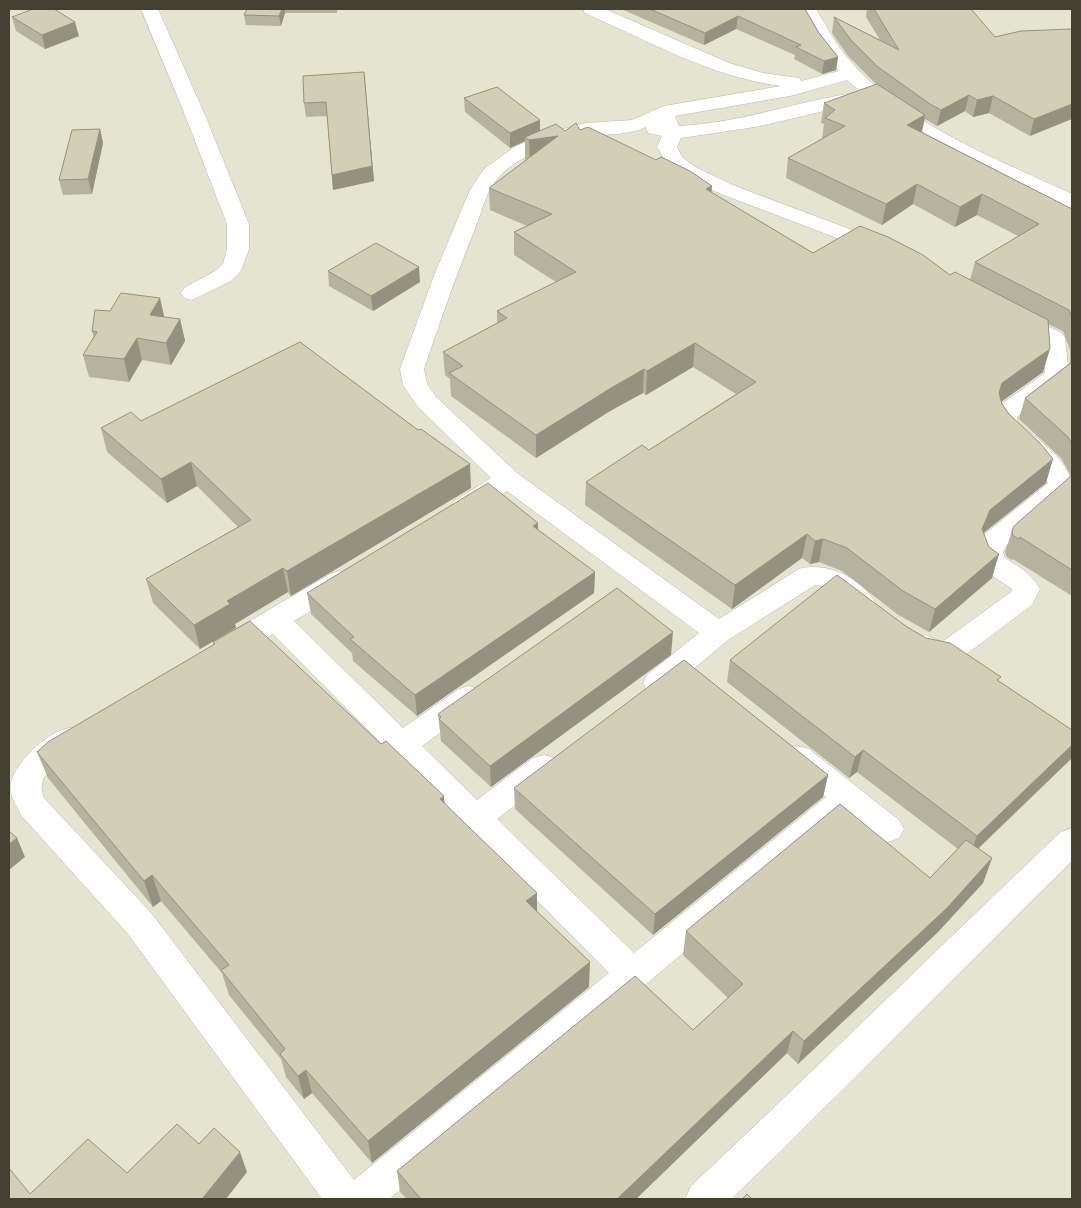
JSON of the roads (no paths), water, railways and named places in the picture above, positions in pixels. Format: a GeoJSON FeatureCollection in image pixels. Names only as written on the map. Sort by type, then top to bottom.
{"type":"FeatureCollection","features":[{"type":"Feature","properties":{"kind":"street"},"geometry":{"type":"LineString","coordinates":[[148,9],[195,115],[238,224],[238,249],[233,266],[223,276],[192,293]]}},
{"type":"Feature","properties":{"kind":"street"},"geometry":{"type":"LineString","coordinates":[[591,9],[673,46],[742,74],[814,83]]}},
{"type":"Feature","properties":{"kind":"street"},"geometry":{"type":"LineString","coordinates":[[808,9],[851,73],[874,94],[953,142],[1072,202]]}},
{"type":"Feature","properties":{"kind":"street"},"geometry":{"type":"LineString","coordinates":[[636,125],[664,112],[790,90],[851,73]]}},
{"type":"Feature","properties":{"kind":"street"},"geometry":{"type":"LineString","coordinates":[[718,633],[508,479],[427,402],[415,385],[412,369],[418,348],[476,200],[492,172],[523,150],[559,136],[586,129],[636,125],[673,134],[812,110],[874,94]]}},
{"type":"Feature","properties":{"kind":"street"},"geometry":{"type":"LineString","coordinates":[[664,112],[673,134],[667,147],[674,160],[690,172],[728,190],[901,258]]}},
{"type":"Feature","properties":{"kind":"street"},"geometry":{"type":"LineString","coordinates":[[905,636],[935,652],[946,654],[1022,598],[1026,589],[1023,583],[993,563],[990,552],[994,541],[1062,485],[1060,479],[1050,466],[1014,434],[1004,421],[1005,414],[1057,376],[1054,358],[1057,350],[1054,338],[994,307]]}},
{"type":"Feature","properties":{"kind":"street"},"geometry":{"type":"LineString","coordinates":[[442,519],[508,479]]}},
{"type":"Feature","properties":{"kind":"street"},"geometry":{"type":"LineString","coordinates":[[200,664],[368,564]]}},
{"type":"Feature","properties":{"kind":"street"},"geometry":{"type":"LineString","coordinates":[[635,699],[682,664],[718,633],[809,576],[818,574],[831,580],[883,619]]}},
{"type":"Feature","properties":{"kind":"street"},"geometry":{"type":"LineString","coordinates":[[616,594],[640,577]]}},
{"type":"Feature","properties":{"kind":"street"},"geometry":{"type":"LineString","coordinates":[[276,620],[477,817],[633,974]]}},
{"type":"Feature","properties":{"kind":"street"},"geometry":{"type":"LineString","coordinates":[[682,664],[705,682]]}},
{"type":"Feature","properties":{"kind":"street"},"geometry":{"type":"LineString","coordinates":[[402,744],[489,682]]}},
{"type":"Feature","properties":{"kind":"street"},"geometry":{"type":"LineString","coordinates":[[97,724],[54,750],[30,773],[26,789],[32,806],[140,924],[345,1199]]}},
{"type":"Feature","properties":{"kind":"street"},"geometry":{"type":"LineString","coordinates":[[780,743],[847,798],[888,828]]}},
{"type":"Feature","properties":{"kind":"street"},"geometry":{"type":"LineString","coordinates":[[477,817],[564,752]]}},
{"type":"Feature","properties":{"kind":"street"},"geometry":{"type":"LineString","coordinates":[[360,1199],[847,798]]}},
{"type":"Feature","properties":{"kind":"street"},"geometry":{"type":"LineString","coordinates":[[704,1199],[843,1067],[962,947],[1072,841]]}}]}
